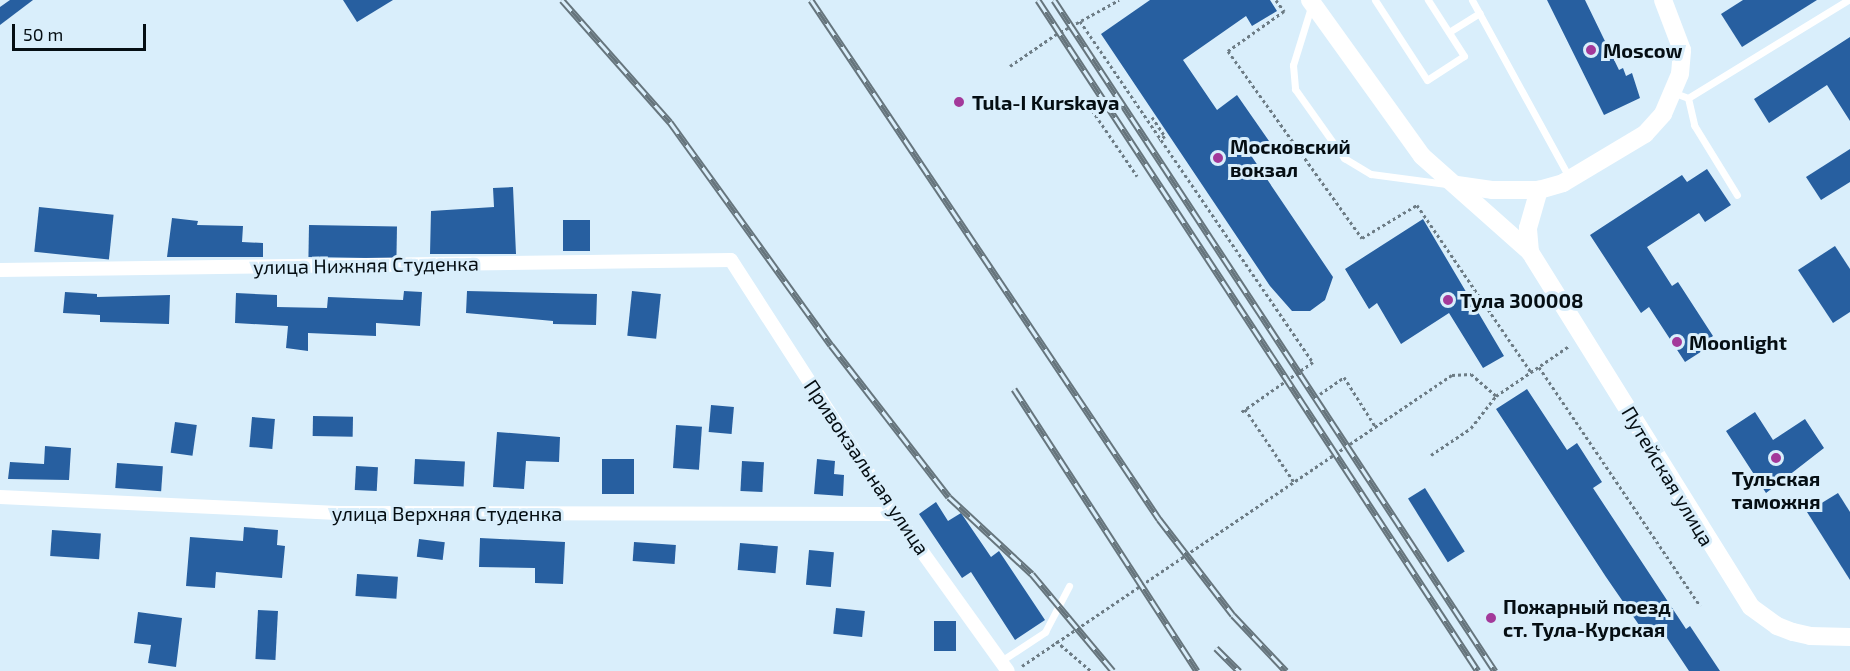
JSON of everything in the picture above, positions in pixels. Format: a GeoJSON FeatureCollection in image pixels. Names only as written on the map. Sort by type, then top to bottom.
{"type":"FeatureCollection","features":[{"type":"Feature","properties":{"kind":"street"},"geometry":{"type":"LineString","coordinates":[[1457,185],[1492,190],[1539,190],[1570,179],[1645,134],[1681,95],[1682,50],[1663,0]]}},
{"type":"Feature","properties":{"kind":"street","name":"Путейская улица"},"geometry":{"type":"LineString","coordinates":[[1312,1],[1422,156],[1530,252],[1751,607],[1777,626],[1793,632],[1850,637]]}},
{"type":"Feature","properties":{"kind":"street"},"geometry":{"type":"LineString","coordinates":[[1530,252],[1528,228],[1539,190]]}},
{"type":"Feature","properties":{"kind":"street","name":"улица Нижняя Cтуденкa"},"geometry":{"type":"LineString","coordinates":[[0,270],[731,260]]}},
{"type":"Feature","properties":{"kind":"street","name":"Привокзальная улица"},"geometry":{"type":"LineString","coordinates":[[731,260],[895,514],[1004,666]]}},
{"type":"Feature","properties":{"kind":"street","name":"улица Верхняя Cтуденка"},"geometry":{"type":"LineString","coordinates":[[0,497],[339,513],[895,514]]}},
{"type":"Feature","properties":{"kind":"lane"},"geometry":{"type":"LineString","coordinates":[[1375,0],[1427,80],[1464,56],[1428,0]]}},
{"type":"Feature","properties":{"kind":"lane"},"geometry":{"type":"LineString","coordinates":[[1472,0],[1570,179]]}},
{"type":"Feature","properties":{"kind":"lane"},"geometry":{"type":"LineString","coordinates":[[1737,195],[1694,125],[1681,95],[1848,0]]}},
{"type":"Feature","properties":{"kind":"lane"},"geometry":{"type":"LineString","coordinates":[[1312,1],[1293,65],[1295,89],[1344,159],[1371,174],[1457,185]]}},
{"type":"Feature","properties":{"kind":"lane"},"geometry":{"type":"LineString","coordinates":[[1449,32],[1479,14]]}},
{"type":"Feature","properties":{"kind":"lane"},"geometry":{"type":"LineString","coordinates":[[1004,666],[1045,632],[1069,586]]}},
{"type":"Feature","properties":{"kind":"path"},"geometry":{"type":"LineString","coordinates":[[1010,66],[1080,21],[1119,0]]}},
{"type":"Feature","properties":{"kind":"path"},"geometry":{"type":"LineString","coordinates":[[1276,0],[1284,11],[1228,51],[1362,238],[1417,205],[1531,372]]}},
{"type":"Feature","properties":{"kind":"path"},"geometry":{"type":"LineString","coordinates":[[1080,21],[1313,363],[1240,413]]}},
{"type":"Feature","properties":{"kind":"path"},"geometry":{"type":"LineString","coordinates":[[1092,110],[1137,176]]}},
{"type":"Feature","properties":{"kind":"path"},"geometry":{"type":"LineString","coordinates":[[1152,117],[1165,136],[1159,140]]}},
{"type":"Feature","properties":{"kind":"path"},"geometry":{"type":"LineString","coordinates":[[1431,455],[1471,428],[1496,396],[1583,336]]}},
{"type":"Feature","properties":{"kind":"path"},"geometry":{"type":"LineString","coordinates":[[1539,367],[1700,606]]}},
{"type":"Feature","properties":{"kind":"path"},"geometry":{"type":"LineString","coordinates":[[1024,664],[1452,375],[1471,374],[1496,396]]}},
{"type":"Feature","properties":{"kind":"path"},"geometry":{"type":"LineString","coordinates":[[1320,394],[1344,377],[1375,426]]}},
{"type":"Feature","properties":{"kind":"path"},"geometry":{"type":"LineString","coordinates":[[1245,409],[1293,482]]}},
{"type":"Feature","properties":{"kind":"path"},"geometry":{"type":"LineString","coordinates":[[1045,632],[1090,671]]}},
{"type":"Feature","properties":{"kind":"building"},"geometry":{"type":"Polygon","coordinates":[[[10,0],[33,0],[0,25],[0,7],[10,0]]]}},
{"type":"Feature","properties":{"kind":"building"},"geometry":{"type":"Polygon","coordinates":[[[343,0],[393,0],[357,22],[343,0]]]}},
{"type":"Feature","properties":{"kind":"building","name":"Московский вокзал"},"geometry":{"type":"Polygon","coordinates":[[[1150,0],[1270,0],[1277,11],[1252,26],[1246,16],[1183,60],[1217,110],[1237,95],[1269,141],[1250,154],[1333,277],[1325,300],[1310,311],[1292,311],[1270,286],[1101,34],[1150,0]]]}},
{"type":"Feature","properties":{"kind":"building","name":"Moscow"},"geometry":{"type":"Polygon","coordinates":[[[1547,0],[1585,0],[1619,70],[1623,68],[1626,76],[1632,73],[1640,98],[1604,115],[1547,0]]]}},
{"type":"Feature","properties":{"kind":"building"},"geometry":{"type":"Polygon","coordinates":[[[1743,0],[1817,0],[1742,47],[1721,14],[1743,0]]]}},
{"type":"Feature","properties":{"kind":"building"},"geometry":{"type":"Polygon","coordinates":[[[1850,37],[1850,121],[1827,85],[1769,123],[1754,99],[1850,37]]]}},
{"type":"Feature","properties":{"kind":"building"},"geometry":{"type":"Polygon","coordinates":[[[1850,149],[1850,182],[1821,200],[1806,177],[1850,149]]]}},
{"type":"Feature","properties":{"kind":"building"},"geometry":{"type":"Polygon","coordinates":[[[1707,169],[1731,205],[1705,222],[1699,213],[1647,247],[1672,286],[1678,282],[1713,336],[1706,341],[1710,346],[1685,362],[1649,307],[1641,313],[1590,235],[1682,175],[1687,182],[1707,169]]]}},
{"type":"Feature","properties":{"kind":"building"},"geometry":{"type":"Polygon","coordinates":[[[513,187],[516,254],[430,254],[431,211],[494,207],[493,188],[513,187]]]}},
{"type":"Feature","properties":{"kind":"building"},"geometry":{"type":"Polygon","coordinates":[[[39,207],[114,215],[109,260],[34,252],[39,207]]]}},
{"type":"Feature","properties":{"kind":"building"},"geometry":{"type":"Polygon","coordinates":[[[172,218],[198,221],[197,225],[243,226],[242,242],[263,243],[263,257],[167,257],[172,218]]]}},
{"type":"Feature","properties":{"kind":"building"},"geometry":{"type":"Polygon","coordinates":[[[1423,219],[1504,356],[1483,368],[1449,313],[1401,344],[1377,303],[1369,309],[1345,269],[1423,219]]]}},
{"type":"Feature","properties":{"kind":"building"},"geometry":{"type":"Polygon","coordinates":[[[563,220],[590,220],[590,251],[563,251],[563,220]]]}},
{"type":"Feature","properties":{"kind":"building"},"geometry":{"type":"Polygon","coordinates":[[[309,225],[397,227],[396,259],[308,257],[309,225]]]}},
{"type":"Feature","properties":{"kind":"building"},"geometry":{"type":"Polygon","coordinates":[[[1835,246],[1850,269],[1850,312],[1833,323],[1798,270],[1835,246]]]}},
{"type":"Feature","properties":{"kind":"building"},"geometry":{"type":"Polygon","coordinates":[[[404,291],[422,292],[420,326],[376,323],[376,336],[308,333],[308,351],[286,348],[288,326],[235,323],[236,293],[277,295],[277,307],[327,308],[328,297],[403,300],[404,291]]]}},
{"type":"Feature","properties":{"kind":"building"},"geometry":{"type":"Polygon","coordinates":[[[467,291],[597,294],[596,325],[553,324],[553,321],[466,313],[467,291]]]}},
{"type":"Feature","properties":{"kind":"building"},"geometry":{"type":"Polygon","coordinates":[[[632,291],[661,294],[656,339],[627,336],[632,291]]]}},
{"type":"Feature","properties":{"kind":"building"},"geometry":{"type":"Polygon","coordinates":[[[65,292],[97,294],[97,297],[170,295],[169,324],[100,322],[100,315],[63,313],[65,292]]]}},
{"type":"Feature","properties":{"kind":"building"},"geometry":{"type":"Polygon","coordinates":[[[1527,389],[1567,450],[1577,443],[1602,482],[1593,488],[1686,629],[1690,626],[1720,671],[1689,671],[1661,629],[1648,638],[1606,577],[1496,409],[1527,389]]]}},
{"type":"Feature","properties":{"kind":"building"},"geometry":{"type":"Polygon","coordinates":[[[711,405],[734,407],[732,434],[709,432],[711,405]]]}},
{"type":"Feature","properties":{"kind":"building","name":"Тульская таможня"},"geometry":{"type":"Polygon","coordinates":[[[1755,412],[1773,440],[1805,419],[1824,448],[1766,493],[1726,431],[1755,412]]]}},
{"type":"Feature","properties":{"kind":"building"},"geometry":{"type":"Polygon","coordinates":[[[313,416],[353,417],[353,437],[313,436],[313,416]]]}},
{"type":"Feature","properties":{"kind":"building"},"geometry":{"type":"Polygon","coordinates":[[[252,417],[275,419],[272,449],[249,447],[252,417]]]}},
{"type":"Feature","properties":{"kind":"building"},"geometry":{"type":"Polygon","coordinates":[[[175,422],[197,425],[192,456],[171,453],[175,422]]]}},
{"type":"Feature","properties":{"kind":"building"},"geometry":{"type":"Polygon","coordinates":[[[676,425],[702,427],[699,470],[673,468],[676,425]]]}},
{"type":"Feature","properties":{"kind":"building"},"geometry":{"type":"Polygon","coordinates":[[[497,432],[560,437],[559,462],[526,461],[524,489],[493,487],[497,432]]]}},
{"type":"Feature","properties":{"kind":"building"},"geometry":{"type":"Polygon","coordinates":[[[45,446],[71,448],[69,480],[8,479],[10,462],[44,464],[45,446]]]}},
{"type":"Feature","properties":{"kind":"building"},"geometry":{"type":"Polygon","coordinates":[[[415,459],[465,462],[464,487],[414,484],[415,459]]]}},
{"type":"Feature","properties":{"kind":"building"},"geometry":{"type":"Polygon","coordinates":[[[602,459],[634,459],[634,494],[602,494],[602,459]]]}},
{"type":"Feature","properties":{"kind":"building"},"geometry":{"type":"Polygon","coordinates":[[[817,459],[835,461],[834,474],[844,475],[843,496],[814,494],[817,459]]]}},
{"type":"Feature","properties":{"kind":"building"},"geometry":{"type":"Polygon","coordinates":[[[742,461],[764,462],[762,492],[740,491],[742,461]]]}},
{"type":"Feature","properties":{"kind":"building"},"geometry":{"type":"Polygon","coordinates":[[[117,463],[163,466],[161,491],[115,488],[117,463]]]}},
{"type":"Feature","properties":{"kind":"building"},"geometry":{"type":"Polygon","coordinates":[[[356,466],[378,467],[377,491],[355,490],[356,466]]]}},
{"type":"Feature","properties":{"kind":"building"},"geometry":{"type":"Polygon","coordinates":[[[1425,488],[1465,552],[1448,562],[1408,499],[1425,488]]]}},
{"type":"Feature","properties":{"kind":"building"},"geometry":{"type":"Polygon","coordinates":[[[1838,493],[1850,512],[1850,580],[1807,512],[1838,493]]]}},
{"type":"Feature","properties":{"kind":"building"},"geometry":{"type":"Polygon","coordinates":[[[936,502],[948,521],[961,513],[991,557],[999,551],[1045,620],[1015,640],[971,572],[962,578],[919,514],[936,502]]]}},
{"type":"Feature","properties":{"kind":"building"},"geometry":{"type":"Polygon","coordinates":[[[244,527],[278,530],[277,545],[285,546],[282,578],[216,572],[215,588],[186,586],[190,537],[243,541],[244,527]]]}},
{"type":"Feature","properties":{"kind":"building"},"geometry":{"type":"Polygon","coordinates":[[[52,530],[101,533],[99,559],[50,556],[52,530]]]}},
{"type":"Feature","properties":{"kind":"building"},"geometry":{"type":"Polygon","coordinates":[[[480,538],[565,542],[563,584],[535,583],[535,568],[479,567],[480,538]]]}},
{"type":"Feature","properties":{"kind":"building"},"geometry":{"type":"Polygon","coordinates":[[[419,539],[445,542],[443,560],[417,557],[419,539]]]}},
{"type":"Feature","properties":{"kind":"building"},"geometry":{"type":"Polygon","coordinates":[[[634,542],[676,545],[675,564],[633,561],[634,542]]]}},
{"type":"Feature","properties":{"kind":"building"},"geometry":{"type":"Polygon","coordinates":[[[740,543],[778,546],[776,573],[738,570],[740,543]]]}},
{"type":"Feature","properties":{"kind":"building"},"geometry":{"type":"Polygon","coordinates":[[[809,550],[834,552],[831,587],[806,585],[809,550]]]}},
{"type":"Feature","properties":{"kind":"building"},"geometry":{"type":"Polygon","coordinates":[[[357,574],[398,577],[396,599],[355,596],[357,574]]]}},
{"type":"Feature","properties":{"kind":"building"},"geometry":{"type":"Polygon","coordinates":[[[836,608],[865,611],[862,637],[833,634],[836,608]]]}},
{"type":"Feature","properties":{"kind":"building"},"geometry":{"type":"Polygon","coordinates":[[[258,610],[278,611],[275,660],[255,659],[258,610]]]}},
{"type":"Feature","properties":{"kind":"building"},"geometry":{"type":"Polygon","coordinates":[[[138,612],[182,618],[176,667],[148,663],[151,645],[134,643],[138,612]]]}},
{"type":"Feature","properties":{"kind":"building"},"geometry":{"type":"Polygon","coordinates":[[[934,621],[956,621],[956,651],[934,651],[934,621]]]}},
{"type":"Feature","properties":{"kind":"railway"},"geometry":{"type":"LineString","coordinates":[[562,0],[670,122],[831,345],[949,497],[1032,574],[1113,671]]}},
{"type":"Feature","properties":{"kind":"railway"},"geometry":{"type":"LineString","coordinates":[[811,0],[1159,519],[1233,615],[1286,671]]}},
{"type":"Feature","properties":{"kind":"railway"},"geometry":{"type":"LineString","coordinates":[[1038,0],[1478,671]]}},
{"type":"Feature","properties":{"kind":"railway"},"geometry":{"type":"LineString","coordinates":[[1054,0],[1495,671]]}},
{"type":"Feature","properties":{"kind":"railway"},"geometry":{"type":"LineString","coordinates":[[1014,389],[1197,671]]}},
{"type":"Feature","properties":{"kind":"railway"},"geometry":{"type":"LineString","coordinates":[[1216,648],[1239,671]]}},
{"type":"Feature","properties":{"kind":"place","name":"Moscow"},"geometry":{"type":"Point","coordinates":[1591,50]}},
{"type":"Feature","properties":{"kind":"place","name":"Tula-I Kurskaya"},"geometry":{"type":"Point","coordinates":[959,102]}},
{"type":"Feature","properties":{"kind":"place","name":"Московский вокзал"},"geometry":{"type":"Point","coordinates":[1218,158]}},
{"type":"Feature","properties":{"kind":"place","name":"Тула 300008"},"geometry":{"type":"Point","coordinates":[1448,300]}},
{"type":"Feature","properties":{"kind":"place","name":"Moonlight"},"geometry":{"type":"Point","coordinates":[1677,342]}},
{"type":"Feature","properties":{"kind":"place","name":"Тульская таможня"},"geometry":{"type":"Point","coordinates":[1776,458]}},
{"type":"Feature","properties":{"kind":"place","name":"Пожарный поезд ст. Тула-Курская"},"geometry":{"type":"Point","coordinates":[1491,618]}}]}
